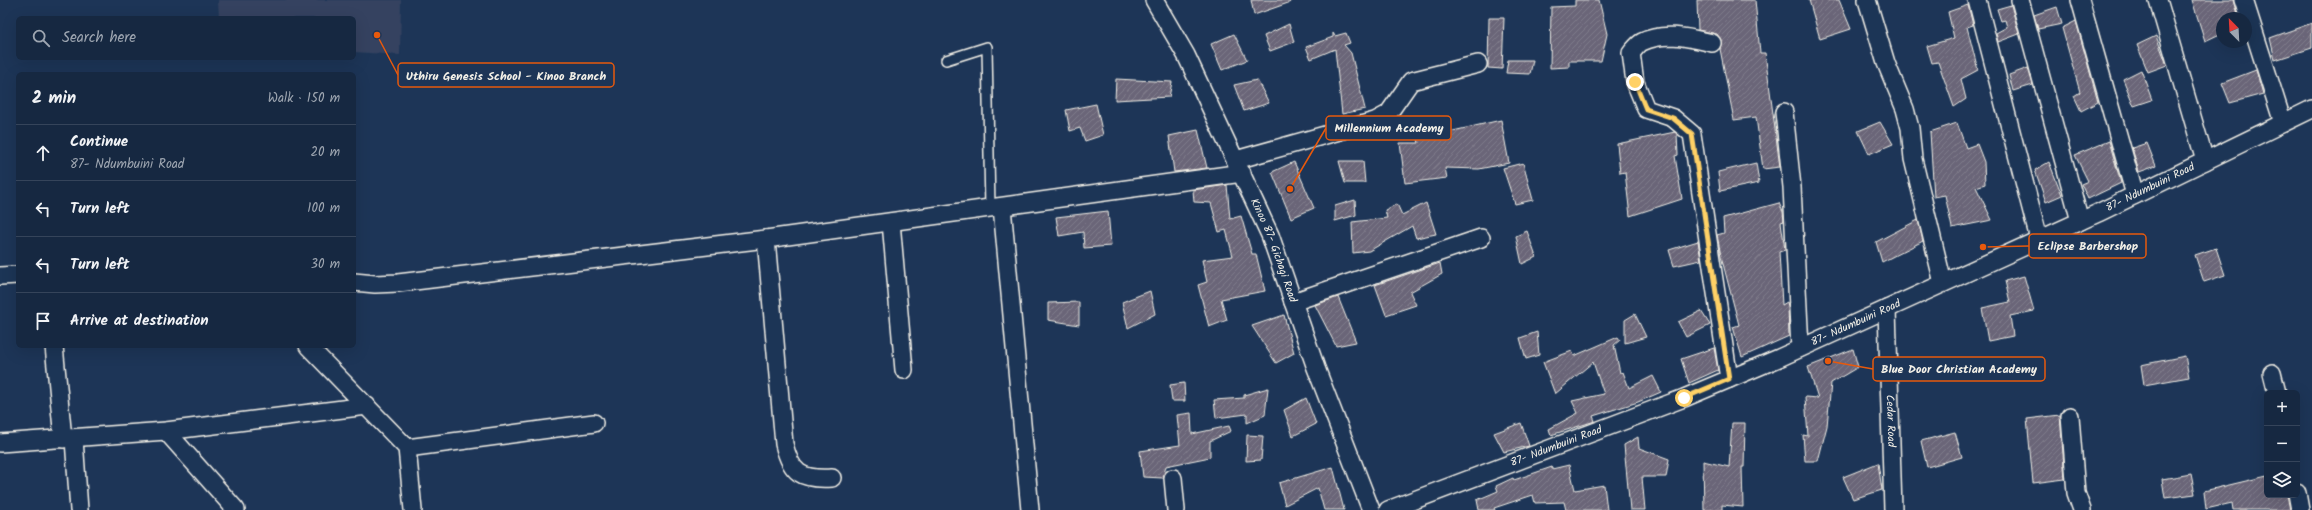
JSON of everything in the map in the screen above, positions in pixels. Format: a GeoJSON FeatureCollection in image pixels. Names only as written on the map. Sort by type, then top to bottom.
{"type":"FeatureCollection","features":[{"type":"Feature","properties":{"kind":"street","name":"Kinoo 87- Gichagi Road"},"geometry":{"type":"LineString","coordinates":[[1154,0],[1186,55],[1270,235],[1316,368],[1372,510]]}},
{"type":"Feature","properties":{"kind":"street"},"geometry":{"type":"LineString","coordinates":[[1867,0],[1886,63],[1905,109],[1910,128],[1913,159],[1943,283]]}},
{"type":"Feature","properties":{"kind":"street"},"geometry":{"type":"LineString","coordinates":[[1977,0],[2039,239]]}},
{"type":"Feature","properties":{"kind":"street"},"geometry":{"type":"LineString","coordinates":[[2020,0],[2080,221]]}},
{"type":"Feature","properties":{"kind":"street"},"geometry":{"type":"LineString","coordinates":[[2080,0],[2135,195]]}},
{"type":"Feature","properties":{"kind":"street"},"geometry":{"type":"LineString","coordinates":[[2158,0],[2205,161]]}},
{"type":"Feature","properties":{"kind":"street"},"geometry":{"type":"LineString","coordinates":[[2244,0],[2283,123]]}},
{"type":"Feature","properties":{"kind":"street"},"geometry":{"type":"LineString","coordinates":[[1712,43],[1686,37],[1664,36],[1642,42],[1631,53],[1635,82],[1646,109],[1673,118],[1692,134],[1729,379]]}},
{"type":"Feature","properties":{"kind":"street"},"geometry":{"type":"LineString","coordinates":[[356,282],[375,284],[398,283],[766,239],[996,208],[1239,167],[1375,121],[1388,114],[1411,81],[1478,64]]}},
{"type":"Feature","properties":{"kind":"street","name":"87- Ndumbuini Road"},"geometry":{"type":"LineString","coordinates":[[1388,510],[1729,379],[2080,221],[2312,109]]}},
{"type":"Feature","properties":{"kind":"street"},"geometry":{"type":"LineString","coordinates":[[1784,112],[1792,187],[1800,348]]}},
{"type":"Feature","properties":{"kind":"street"},"geometry":{"type":"LineString","coordinates":[[996,208],[1030,510]]}},
{"type":"Feature","properties":{"kind":"street"},"geometry":{"type":"LineString","coordinates":[[891,222],[904,370]]}},
{"type":"Feature","properties":{"kind":"street"},"geometry":{"type":"LineString","coordinates":[[1293,302],[1481,238]]}},
{"type":"Feature","properties":{"kind":"street"},"geometry":{"type":"LineString","coordinates":[[766,239],[784,444],[793,469],[802,474],[820,479],[832,478]]}},
{"type":"Feature","properties":{"kind":"street"},"geometry":{"type":"LineString","coordinates":[[0,276],[16,275]]}},
{"type":"Feature","properties":{"kind":"street","name":"Cedar Road"},"geometry":{"type":"LineString","coordinates":[[1887,308],[1893,510]]}},
{"type":"Feature","properties":{"kind":"street"},"geometry":{"type":"LineString","coordinates":[[54,348],[79,510]]}},
{"type":"Feature","properties":{"kind":"street"},"geometry":{"type":"LineString","coordinates":[[310,348],[407,448],[413,510]]}},
{"type":"Feature","properties":{"kind":"street"},"geometry":{"type":"LineString","coordinates":[[2272,373],[2276,390]]}},
{"type":"Feature","properties":{"kind":"street"},"geometry":{"type":"LineString","coordinates":[[0,443],[166,431],[366,406]]}},
{"type":"Feature","properties":{"kind":"street"},"geometry":{"type":"LineString","coordinates":[[2070,416],[2076,494],[2082,510]]}},
{"type":"Feature","properties":{"kind":"street"},"geometry":{"type":"LineString","coordinates":[[407,448],[594,423]]}},
{"type":"Feature","properties":{"kind":"street"},"geometry":{"type":"LineString","coordinates":[[166,431],[236,510]]}},
{"type":"Feature","properties":{"kind":"street"},"geometry":{"type":"LineString","coordinates":[[1173,478],[1176,510]]}},
{"type":"Feature","properties":{"kind":"street"},"geometry":{"type":"LineString","coordinates":[[2298,498],[2300,510]]}},
{"type":"Feature","properties":{"kind":"lane"},"geometry":{"type":"LineString","coordinates":[[946,60],[987,47],[996,208]]}},
{"type":"Feature","properties":{"kind":"shaded area"},"geometry":{"type":"Polygon","coordinates":[[[218,0],[401,0],[400,55],[356,52],[356,16],[219,16],[218,0]]]}},
{"type":"Feature","properties":{"kind":"building"},"geometry":{"type":"Polygon","coordinates":[[[1251,0],[1291,0],[1291,2],[1254,15],[1251,0]]]}},
{"type":"Feature","properties":{"kind":"building"},"geometry":{"type":"Polygon","coordinates":[[[1575,0],[1599,0],[1607,34],[1601,61],[1569,61],[1569,67],[1550,68],[1551,7],[1575,6],[1575,0]]]}},
{"type":"Feature","properties":{"kind":"building"},"geometry":{"type":"Polygon","coordinates":[[[1697,0],[1755,0],[1760,53],[1765,53],[1780,167],[1763,169],[1756,117],[1734,120],[1720,49],[1721,40],[1717,34],[1698,30],[1697,0]]]}},
{"type":"Feature","properties":{"kind":"building"},"geometry":{"type":"Polygon","coordinates":[[[1809,0],[1839,0],[1851,29],[1820,39],[1809,0]]]}},
{"type":"Feature","properties":{"kind":"building"},"geometry":{"type":"Polygon","coordinates":[[[2192,0],[2234,0],[2237,12],[2216,12],[2216,36],[2205,41],[2192,0]]]}},
{"type":"Feature","properties":{"kind":"building"},"geometry":{"type":"Polygon","coordinates":[[[1968,5],[1973,25],[1967,27],[1978,70],[1961,79],[1966,99],[1954,107],[1938,62],[1932,63],[1927,46],[1954,38],[1948,12],[1968,5]]]}},
{"type":"Feature","properties":{"kind":"building"},"geometry":{"type":"Polygon","coordinates":[[[2011,5],[2019,34],[1998,42],[1996,33],[2007,27],[2005,20],[2001,21],[1997,9],[2011,5]]]}},
{"type":"Feature","properties":{"kind":"building"},"geometry":{"type":"Polygon","coordinates":[[[2057,7],[2062,24],[2038,29],[2034,15],[2057,7]]]}},
{"type":"Feature","properties":{"kind":"building"},"geometry":{"type":"Polygon","coordinates":[[[1489,18],[1504,18],[1502,69],[1488,68],[1489,18]]]}},
{"type":"Feature","properties":{"kind":"building"},"geometry":{"type":"Polygon","coordinates":[[[2076,21],[2098,102],[2081,111],[2074,96],[2080,92],[2062,28],[2076,21]]]}},
{"type":"Feature","properties":{"kind":"building"},"geometry":{"type":"Polygon","coordinates":[[[2312,23],[2312,48],[2275,60],[2270,38],[2312,23]]]}},
{"type":"Feature","properties":{"kind":"building"},"geometry":{"type":"Polygon","coordinates":[[[1289,24],[1294,42],[1270,51],[1264,36],[1289,24]]]}},
{"type":"Feature","properties":{"kind":"building"},"geometry":{"type":"Polygon","coordinates":[[[1333,33],[1335,36],[1346,33],[1350,43],[1344,45],[1351,53],[1365,109],[1342,114],[1335,49],[1311,59],[1306,47],[1333,37],[1333,33]]]}},
{"type":"Feature","properties":{"kind":"building"},"geometry":{"type":"Polygon","coordinates":[[[1234,34],[1247,60],[1222,70],[1211,44],[1234,34]]]}},
{"type":"Feature","properties":{"kind":"building"},"geometry":{"type":"Polygon","coordinates":[[[2156,36],[2167,65],[2148,72],[2137,45],[2156,36]]]}},
{"type":"Feature","properties":{"kind":"building"},"geometry":{"type":"Polygon","coordinates":[[[1508,60],[1533,60],[1530,74],[1506,73],[1508,60]]]}},
{"type":"Feature","properties":{"kind":"building"},"geometry":{"type":"Polygon","coordinates":[[[2028,68],[2033,85],[2013,91],[2009,75],[2028,68]]]}},
{"type":"Feature","properties":{"kind":"building"},"geometry":{"type":"Polygon","coordinates":[[[2141,70],[2152,100],[2134,106],[2123,79],[2141,70]]]}},
{"type":"Feature","properties":{"kind":"building"},"geometry":{"type":"Polygon","coordinates":[[[2256,70],[2263,94],[2230,103],[2222,83],[2256,70]]]}},
{"type":"Feature","properties":{"kind":"building"},"geometry":{"type":"Polygon","coordinates":[[[1116,79],[1172,82],[1169,97],[1115,100],[1116,79]]]}},
{"type":"Feature","properties":{"kind":"building"},"geometry":{"type":"Polygon","coordinates":[[[1257,80],[1269,103],[1244,111],[1234,85],[1257,80]]]}},
{"type":"Feature","properties":{"kind":"building"},"geometry":{"type":"Polygon","coordinates":[[[1096,104],[1103,135],[1085,141],[1080,128],[1070,131],[1066,110],[1096,104]]]}},
{"type":"Feature","properties":{"kind":"building"},"geometry":{"type":"Polygon","coordinates":[[[1501,120],[1509,163],[1479,169],[1445,168],[1447,178],[1405,183],[1400,143],[1419,143],[1418,139],[1501,120]]]}},
{"type":"Feature","properties":{"kind":"building"},"geometry":{"type":"Polygon","coordinates":[[[1880,122],[1893,144],[1869,154],[1858,131],[1880,122]]]}},
{"type":"Feature","properties":{"kind":"building"},"geometry":{"type":"Polygon","coordinates":[[[1957,123],[1966,148],[1977,144],[1984,162],[1985,184],[1976,187],[1992,220],[1952,228],[1945,195],[1934,197],[1930,132],[1957,123]]]}},
{"type":"Feature","properties":{"kind":"building"},"geometry":{"type":"Polygon","coordinates":[[[1198,130],[1207,168],[1174,172],[1169,136],[1198,130]]]}},
{"type":"Feature","properties":{"kind":"building"},"geometry":{"type":"Polygon","coordinates":[[[1675,132],[1677,134],[1678,155],[1675,156],[1682,199],[1630,216],[1625,172],[1620,173],[1617,144],[1675,132]]]}},
{"type":"Feature","properties":{"kind":"building"},"geometry":{"type":"Polygon","coordinates":[[[2109,141],[2121,183],[2088,199],[2081,184],[2088,181],[2075,155],[2109,141]]]}},
{"type":"Feature","properties":{"kind":"building"},"geometry":{"type":"Polygon","coordinates":[[[2147,143],[2156,166],[2139,172],[2132,148],[2147,143]]]}},
{"type":"Feature","properties":{"kind":"building"},"geometry":{"type":"Polygon","coordinates":[[[1339,161],[1363,161],[1365,183],[1345,183],[1339,161]]]}},
{"type":"Feature","properties":{"kind":"building"},"geometry":{"type":"Polygon","coordinates":[[[1294,162],[1314,208],[1291,218],[1272,172],[1294,162]]]}},
{"type":"Feature","properties":{"kind":"building"},"geometry":{"type":"Polygon","coordinates":[[[2049,162],[2062,195],[2046,202],[2035,170],[2049,162]]]}},
{"type":"Feature","properties":{"kind":"building"},"geometry":{"type":"Polygon","coordinates":[[[1523,163],[1533,200],[1515,204],[1503,168],[1523,163]]]}},
{"type":"Feature","properties":{"kind":"building"},"geometry":{"type":"Polygon","coordinates":[[[1756,163],[1759,183],[1720,191],[1718,172],[1756,163]]]}},
{"type":"Feature","properties":{"kind":"building"},"geometry":{"type":"Polygon","coordinates":[[[1227,185],[1230,219],[1241,216],[1252,254],[1256,254],[1265,291],[1221,299],[1227,320],[1209,327],[1198,285],[1207,282],[1202,260],[1233,256],[1226,230],[1219,232],[1211,203],[1194,202],[1193,190],[1227,185]]]}},
{"type":"Feature","properties":{"kind":"building"},"geometry":{"type":"Polygon","coordinates":[[[1355,200],[1356,215],[1335,221],[1335,206],[1355,200]]]}},
{"type":"Feature","properties":{"kind":"building"},"geometry":{"type":"Polygon","coordinates":[[[1426,203],[1436,234],[1416,238],[1412,226],[1369,251],[1353,253],[1352,222],[1387,218],[1385,210],[1397,204],[1402,215],[1426,203]]]}},
{"type":"Feature","properties":{"kind":"building"},"geometry":{"type":"Polygon","coordinates":[[[1779,203],[1783,212],[1784,221],[1781,222],[1785,250],[1779,252],[1782,305],[1787,302],[1789,336],[1742,357],[1733,327],[1739,325],[1717,235],[1724,233],[1723,218],[1779,203]]]}},
{"type":"Feature","properties":{"kind":"building"},"geometry":{"type":"Polygon","coordinates":[[[1108,211],[1111,246],[1084,248],[1083,232],[1059,236],[1056,217],[1108,211]]]}},
{"type":"Feature","properties":{"kind":"building"},"geometry":{"type":"Polygon","coordinates":[[[1918,220],[1923,241],[1882,262],[1876,242],[1918,220]]]}},
{"type":"Feature","properties":{"kind":"building"},"geometry":{"type":"Polygon","coordinates":[[[1527,231],[1536,257],[1522,264],[1516,236],[1527,231]]]}},
{"type":"Feature","properties":{"kind":"building"},"geometry":{"type":"Polygon","coordinates":[[[1698,241],[1701,260],[1674,266],[1669,250],[1698,241]]]}},
{"type":"Feature","properties":{"kind":"building"},"geometry":{"type":"Polygon","coordinates":[[[2216,248],[2225,275],[2204,282],[2195,255],[2216,248]]]}},
{"type":"Feature","properties":{"kind":"building"},"geometry":{"type":"Polygon","coordinates":[[[1440,263],[1442,274],[1410,292],[1416,305],[1386,315],[1375,285],[1440,263]]]}},
{"type":"Feature","properties":{"kind":"building"},"geometry":{"type":"Polygon","coordinates":[[[2024,276],[2034,311],[2010,316],[2013,336],[1988,341],[1982,308],[2010,302],[2005,281],[2024,276]]]}},
{"type":"Feature","properties":{"kind":"building"},"geometry":{"type":"Polygon","coordinates":[[[1150,291],[1155,314],[1128,328],[1122,302],[1150,291]]]}},
{"type":"Feature","properties":{"kind":"building"},"geometry":{"type":"Polygon","coordinates":[[[1338,297],[1356,342],[1336,346],[1315,305],[1338,297]]]}},
{"type":"Feature","properties":{"kind":"building"},"geometry":{"type":"Polygon","coordinates":[[[1079,302],[1079,325],[1048,320],[1048,303],[1079,302]]]}},
{"type":"Feature","properties":{"kind":"building"},"geometry":{"type":"Polygon","coordinates":[[[1701,311],[1710,325],[1686,337],[1678,322],[1701,311]]]}},
{"type":"Feature","properties":{"kind":"building"},"geometry":{"type":"Polygon","coordinates":[[[1635,314],[1646,337],[1625,343],[1625,320],[1635,314]]]}},
{"type":"Feature","properties":{"kind":"building"},"geometry":{"type":"Polygon","coordinates":[[[1284,315],[1294,353],[1276,363],[1252,326],[1284,315]]]}},
{"type":"Feature","properties":{"kind":"building"},"geometry":{"type":"Polygon","coordinates":[[[1537,332],[1539,355],[1526,359],[1520,338],[1537,332]]]}},
{"type":"Feature","properties":{"kind":"building"},"geometry":{"type":"Polygon","coordinates":[[[1618,337],[1620,340],[1614,345],[1620,373],[1623,372],[1629,388],[1653,376],[1661,392],[1638,402],[1593,416],[1595,421],[1551,435],[1549,429],[1578,413],[1572,401],[1604,394],[1593,362],[1555,394],[1543,362],[1572,351],[1574,356],[1618,337]]]}},
{"type":"Feature","properties":{"kind":"building"},"geometry":{"type":"Polygon","coordinates":[[[1714,348],[1718,370],[1689,383],[1681,359],[1714,348]]]}},
{"type":"Feature","properties":{"kind":"building"},"geometry":{"type":"Polygon","coordinates":[[[1853,349],[1858,367],[1831,383],[1827,426],[1818,461],[1805,461],[1803,435],[1808,436],[1805,397],[1818,398],[1808,367],[1853,349]]]}},
{"type":"Feature","properties":{"kind":"building"},"geometry":{"type":"Polygon","coordinates":[[[2185,356],[2189,377],[2144,385],[2141,365],[2185,356]]]}},
{"type":"Feature","properties":{"kind":"building"},"geometry":{"type":"Polygon","coordinates":[[[1184,383],[1185,401],[1172,401],[1170,385],[1184,383]]]}},
{"type":"Feature","properties":{"kind":"building"},"geometry":{"type":"Polygon","coordinates":[[[1268,388],[1265,415],[1247,423],[1247,414],[1216,418],[1214,400],[1244,398],[1244,395],[1268,388]]]}},
{"type":"Feature","properties":{"kind":"building"},"geometry":{"type":"Polygon","coordinates":[[[1306,398],[1316,424],[1293,436],[1284,410],[1306,398]]]}},
{"type":"Feature","properties":{"kind":"building"},"geometry":{"type":"Polygon","coordinates":[[[1191,413],[1192,434],[1229,426],[1231,431],[1210,441],[1210,457],[1166,466],[1163,478],[1143,477],[1140,451],[1180,445],[1177,415],[1191,413]]]}},
{"type":"Feature","properties":{"kind":"building"},"geometry":{"type":"Polygon","coordinates":[[[2060,415],[2065,479],[2033,483],[2027,419],[2060,415]]]}},
{"type":"Feature","properties":{"kind":"building"},"geometry":{"type":"Polygon","coordinates":[[[1521,423],[1529,446],[1504,452],[1494,433],[1521,423]]]}},
{"type":"Feature","properties":{"kind":"building"},"geometry":{"type":"Polygon","coordinates":[[[1732,423],[1745,423],[1744,467],[1742,467],[1743,507],[1722,505],[1722,510],[1704,510],[1703,461],[1729,467],[1732,423]]]}},
{"type":"Feature","properties":{"kind":"building"},"geometry":{"type":"Polygon","coordinates":[[[1955,432],[1962,457],[1927,467],[1921,441],[1955,432]]]}},
{"type":"Feature","properties":{"kind":"building"},"geometry":{"type":"Polygon","coordinates":[[[1247,435],[1263,436],[1261,460],[1246,461],[1247,435]]]}},
{"type":"Feature","properties":{"kind":"building"},"geometry":{"type":"Polygon","coordinates":[[[1638,437],[1639,448],[1669,459],[1666,477],[1642,477],[1645,510],[1630,510],[1624,445],[1638,437]]]}},
{"type":"Feature","properties":{"kind":"building"},"geometry":{"type":"Polygon","coordinates":[[[1878,463],[1882,490],[1853,499],[1843,477],[1878,463]]]}},
{"type":"Feature","properties":{"kind":"building"},"geometry":{"type":"Polygon","coordinates":[[[1569,465],[1575,490],[1604,485],[1607,510],[1566,510],[1564,502],[1535,503],[1533,495],[1494,508],[1495,510],[1479,510],[1477,500],[1498,491],[1496,486],[1513,478],[1514,480],[1552,467],[1552,469],[1569,465]]]}},
{"type":"Feature","properties":{"kind":"building"},"geometry":{"type":"Polygon","coordinates":[[[1333,467],[1344,510],[1324,510],[1318,488],[1285,505],[1279,483],[1333,467]]]}},
{"type":"Feature","properties":{"kind":"building"},"geometry":{"type":"Polygon","coordinates":[[[2191,474],[2195,494],[2165,498],[2162,479],[2191,474]]]}},
{"type":"Feature","properties":{"kind":"building"},"geometry":{"type":"Polygon","coordinates":[[[2264,477],[2264,498],[2288,498],[2290,510],[2233,510],[2232,503],[2206,509],[2204,491],[2264,477]]]}},
{"type":"Feature","properties":{"kind":"place","name":"Uthiru Genesis School - Kinoo Branch"},"geometry":{"type":"Point","coordinates":[377,35]}},
{"type":"Feature","properties":{"kind":"place","name":"Millennium Academy"},"geometry":{"type":"Point","coordinates":[1290,189]}},
{"type":"Feature","properties":{"kind":"place","name":"Eclipse Barbershop"},"geometry":{"type":"Point","coordinates":[1983,247]}},
{"type":"Feature","properties":{"kind":"place","name":"Blue Door Christian Academy"},"geometry":{"type":"Point","coordinates":[1828,361]}},
{"type":"Feature","properties":{"kind":"route"},"geometry":{"type":"LineString","coordinates":[[1635,82],[1646,109],[1673,118],[1692,134],[1711,254],[1729,379],[1684,398]]}}]}
